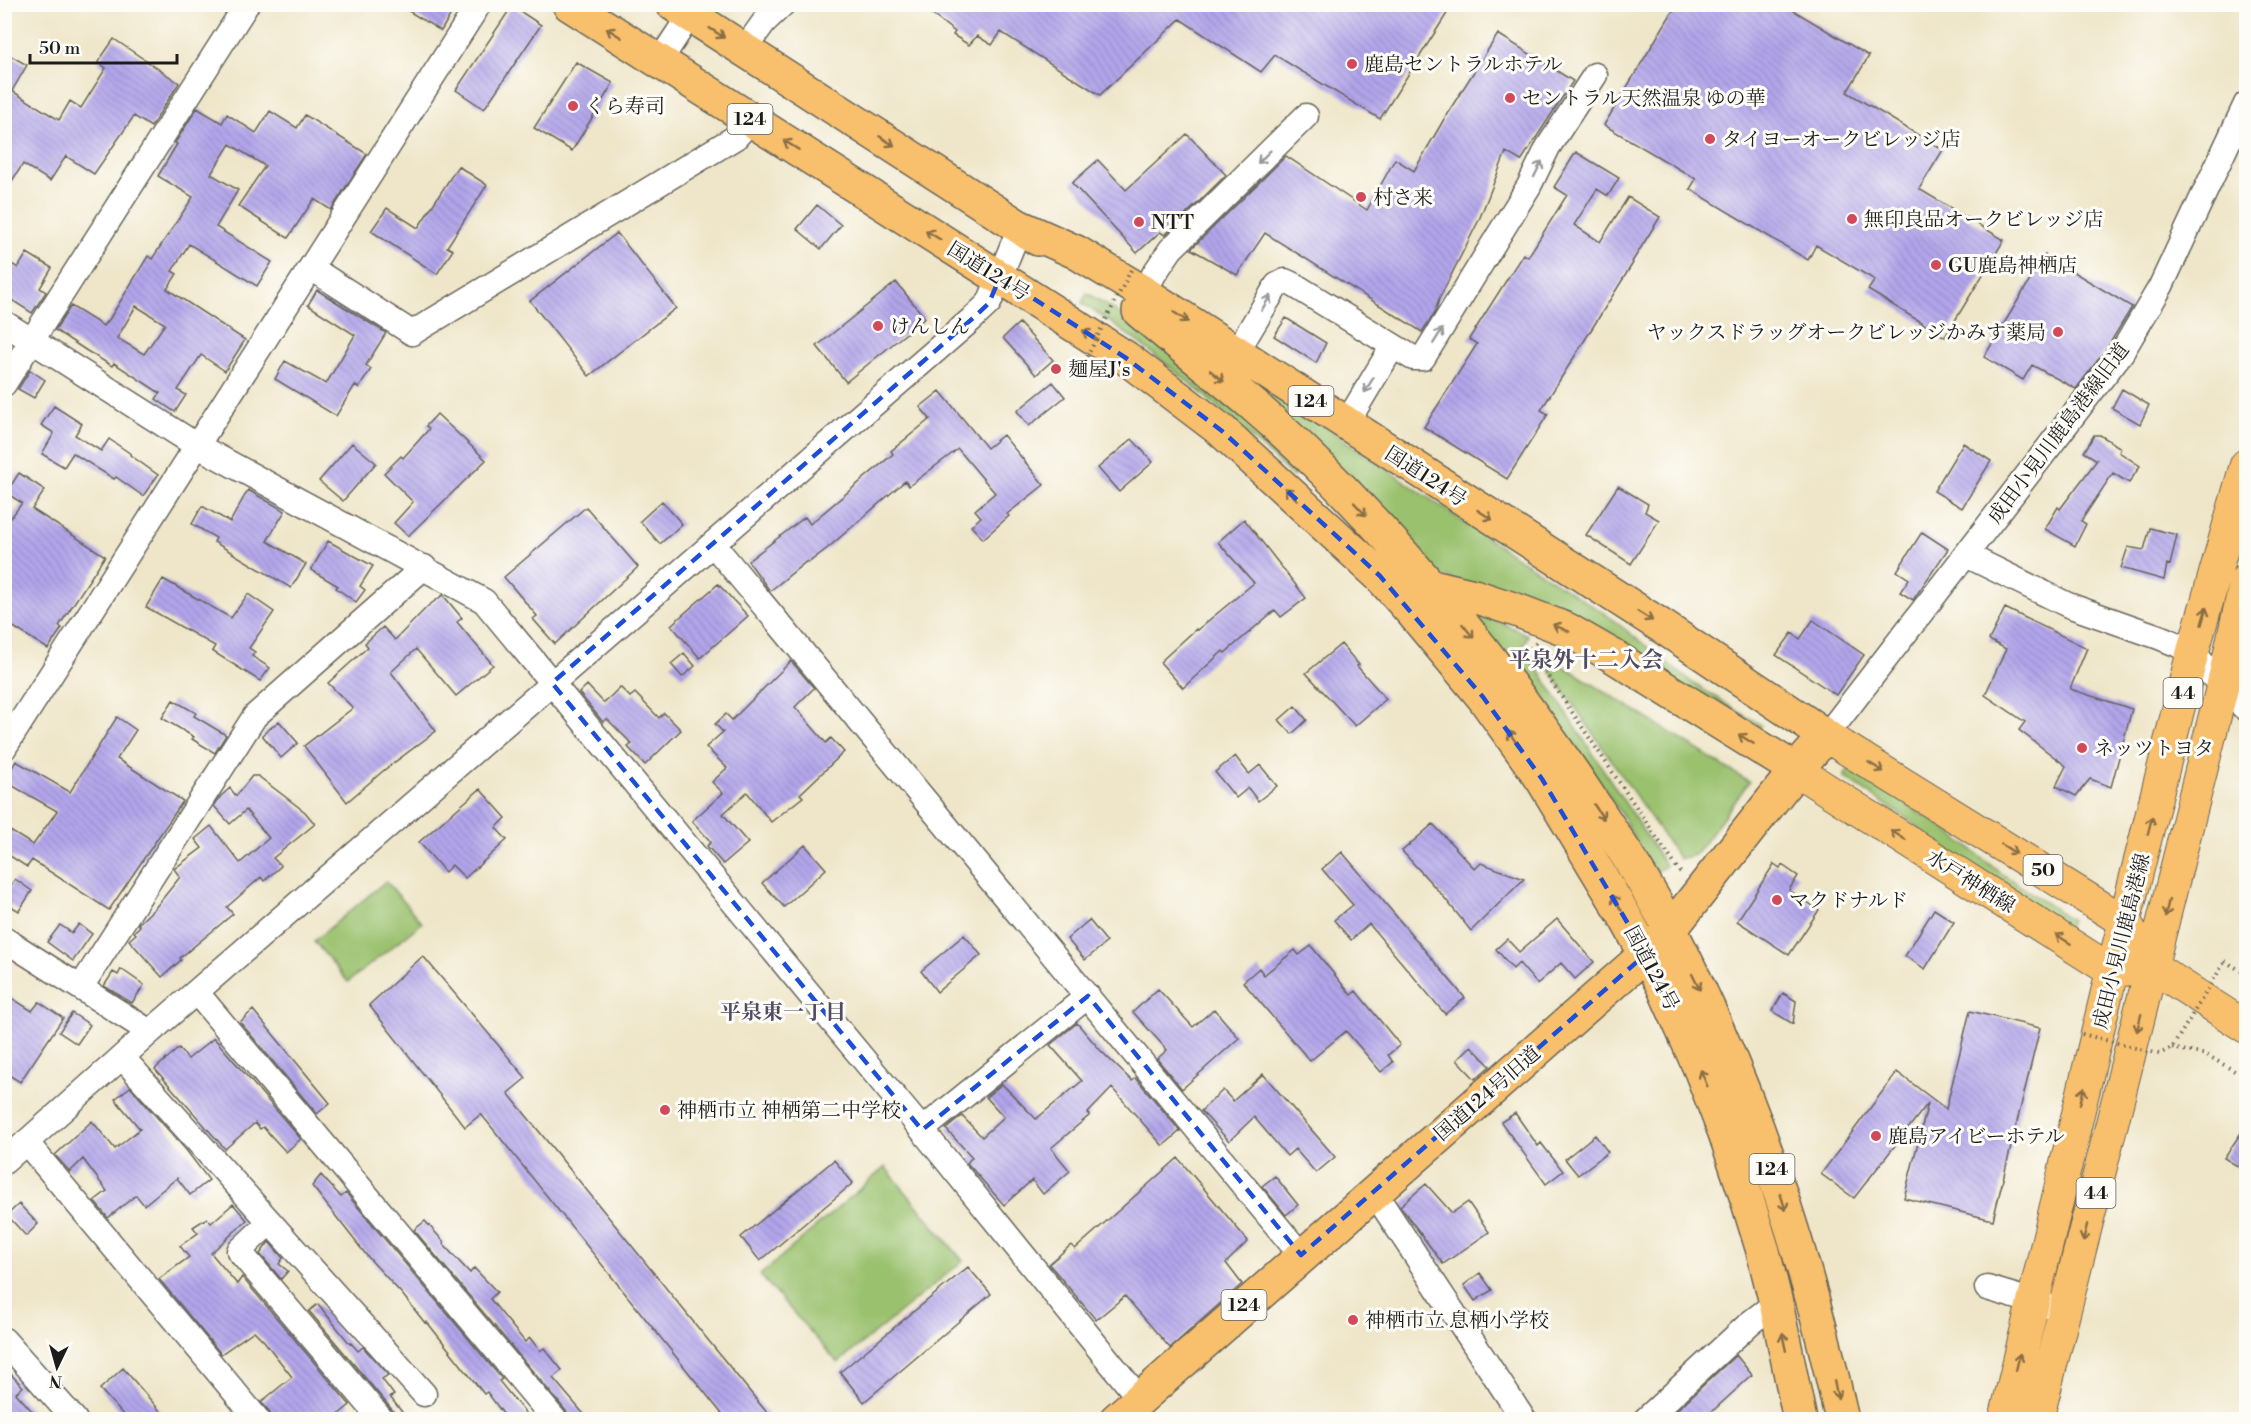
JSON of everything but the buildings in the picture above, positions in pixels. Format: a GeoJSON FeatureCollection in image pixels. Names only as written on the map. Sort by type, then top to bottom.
{"type":"FeatureCollection","features":[{"type":"Feature","properties":{"kind":"highway","name":"国道124号"},"geometry":{"type":"LineString","coordinates":[[569,4],[1126,358],[1222,432],[1380,576],[1483,698],[1542,779],[1646,954],[1677,1015],[1725,1133],[1763,1251],[1800,1419]]}},
{"type":"Feature","properties":{"kind":"highway","name":"国道124号"},"geometry":{"type":"LineString","coordinates":[[686,8],[744,50],[1020,227],[1076,252],[1138,289],[1826,736]]}},
{"type":"Feature","properties":{"kind":"highway","name":"国道124号"},"geometry":{"type":"LineString","coordinates":[[1138,289],[1242,396],[1312,459],[1431,585],[1510,683],[1618,840],[1670,930],[1714,1019],[1757,1125],[1811,1290],[1842,1419]]}},
{"type":"Feature","properties":{"kind":"highway"},"geometry":{"type":"LineString","coordinates":[[1380,576],[1431,585],[1508,607],[1568,630],[1796,770]]}},
{"type":"Feature","properties":{"kind":"highway","name":"国道124号旧道"},"geometry":{"type":"LineString","coordinates":[[1116,1419],[1646,954],[1670,930],[1796,770],[1826,736]]}},
{"type":"Feature","properties":{"kind":"main road","name":"成田小見川鹿島港線"},"geometry":{"type":"LineString","coordinates":[[2005,1419],[2112,971],[2193,651],[2247,465]]}},
{"type":"Feature","properties":{"kind":"main road","name":"成田小見川鹿島港線"},"geometry":{"type":"LineString","coordinates":[[2037,1419],[2223,688],[2247,580]]}},
{"type":"Feature","properties":{"kind":"main road","name":"50"},"geometry":{"type":"LineString","coordinates":[[1826,736],[2125,922],[2153,967],[2247,1027]]}},
{"type":"Feature","properties":{"kind":"main road","name":"水戸神栖線"},"geometry":{"type":"LineString","coordinates":[[1796,770],[2112,971]]}},
{"type":"Feature","properties":{"kind":"main road"},"geometry":{"type":"LineString","coordinates":[[2112,971],[2153,967]]}},
{"type":"Feature","properties":{"kind":"street"},"geometry":{"type":"LineString","coordinates":[[4,384],[247,4]]}},
{"type":"Feature","properties":{"kind":"street"},"geometry":{"type":"LineString","coordinates":[[4,748],[479,4]]}},
{"type":"Feature","properties":{"kind":"street"},"geometry":{"type":"LineString","coordinates":[[744,50],[764,21],[783,4]]}},
{"type":"Feature","properties":{"kind":"street"},"geometry":{"type":"LineString","coordinates":[[659,62],[686,8]]}},
{"type":"Feature","properties":{"kind":"street"},"geometry":{"type":"LineString","coordinates":[[1236,353],[1277,285],[1285,281],[1413,358],[1423,358],[1529,186],[1548,147],[1595,75]]}},
{"type":"Feature","properties":{"kind":"street","name":"成田小見川鹿島港線旧道"},"geometry":{"type":"LineString","coordinates":[[1826,736],[2122,352],[2161,286],[2247,104]]}},
{"type":"Feature","properties":{"kind":"street"},"geometry":{"type":"LineString","coordinates":[[1138,289],[1171,249],[1306,116]]}},
{"type":"Feature","properties":{"kind":"street"},"geometry":{"type":"LineString","coordinates":[[311,268],[412,333],[736,137],[751,120]]}},
{"type":"Feature","properties":{"kind":"street"},"geometry":{"type":"LineString","coordinates":[[4,1162],[150,1032],[978,314],[989,303],[1020,227]]}},
{"type":"Feature","properties":{"kind":"street"},"geometry":{"type":"LineString","coordinates":[[4,323],[196,445],[484,601],[922,1130],[1139,1398]]}},
{"type":"Feature","properties":{"kind":"street"},"geometry":{"type":"LineString","coordinates":[[1346,424],[1393,346]]}},
{"type":"Feature","properties":{"kind":"street"},"geometry":{"type":"LineString","coordinates":[[713,544],[1301,1255]]}},
{"type":"Feature","properties":{"kind":"street"},"geometry":{"type":"LineString","coordinates":[[1966,555],[2068,605],[2164,638],[2193,651],[2223,688],[2247,709]]}},
{"type":"Feature","properties":{"kind":"street"},"geometry":{"type":"LineString","coordinates":[[81,987],[255,716],[424,567]]}},
{"type":"Feature","properties":{"kind":"street"},"geometry":{"type":"LineString","coordinates":[[4,939],[150,1032]]}},
{"type":"Feature","properties":{"kind":"street"},"geometry":{"type":"LineString","coordinates":[[197,993],[555,1419]]}},
{"type":"Feature","properties":{"kind":"street"},"geometry":{"type":"LineString","coordinates":[[922,1130],[1088,996]]}},
{"type":"Feature","properties":{"kind":"street"},"geometry":{"type":"LineString","coordinates":[[123,1057],[424,1394]]}},
{"type":"Feature","properties":{"kind":"street"},"geometry":{"type":"LineString","coordinates":[[26,1142],[258,1419]]}},
{"type":"Feature","properties":{"kind":"street"},"geometry":{"type":"LineString","coordinates":[[1374,1192],[1524,1419]]}},
{"type":"Feature","properties":{"kind":"street"},"geometry":{"type":"LineString","coordinates":[[270,1222],[239,1251],[382,1419]]}},
{"type":"Feature","properties":{"kind":"street"},"geometry":{"type":"LineString","coordinates":[[1987,1288],[2065,1311]]}},
{"type":"Feature","properties":{"kind":"street"},"geometry":{"type":"LineString","coordinates":[[1645,1419],[1750,1323],[1776,1303]]}},
{"type":"Feature","properties":{"kind":"street"},"geometry":{"type":"LineString","coordinates":[[4,1340],[75,1419]]}},
{"type":"Feature","properties":{"kind":"path"},"geometry":{"type":"LineString","coordinates":[[1087,357],[1138,289]]}},
{"type":"Feature","properties":{"kind":"path"},"geometry":{"type":"LineString","coordinates":[[1539,641],[1530,650],[1682,876]]}},
{"type":"Feature","properties":{"kind":"path"},"geometry":{"type":"LineString","coordinates":[[2172,1048],[2225,961],[2247,974]]}},
{"type":"Feature","properties":{"kind":"path"},"geometry":{"type":"LineString","coordinates":[[2082,1035],[2158,1054],[2172,1048],[2207,1055],[2238,1073]]}},
{"type":"Feature","properties":{"kind":"highlighted area"},"geometry":{"type":"Polygon","coordinates":[[[1000,277],[1126,358],[1222,431],[1380,576],[1483,697],[1542,779],[1646,954],[1301,1255],[1088,996],[922,1130],[552,683],[972,319],[989,303],[1000,277]]]}},
{"type":"Feature","properties":{"kind":"green space"},"geometry":{"type":"Polygon","coordinates":[[[1087,293],[1116,311],[1208,380],[1301,469],[1293,477],[1192,385],[1111,322],[1082,303],[1087,293]]]}},
{"type":"Feature","properties":{"kind":"green space"},"geometry":{"type":"Polygon","coordinates":[[[1252,377],[1499,546],[1607,615],[1694,684],[1761,725],[1758,734],[1440,574],[1247,384],[1252,377]]]}},
{"type":"Feature","properties":{"kind":"green space"},"geometry":{"type":"Polygon","coordinates":[[[1472,609],[1528,635],[1523,646],[1666,866],[1651,874],[1624,820],[1603,786],[1548,711],[1470,613],[1472,609]]]}},
{"type":"Feature","properties":{"kind":"green space"},"geometry":{"type":"Polygon","coordinates":[[[1543,653],[1749,782],[1695,855],[1679,859],[1540,656],[1543,653]]]}},
{"type":"Feature","properties":{"kind":"green space"},"geometry":{"type":"Polygon","coordinates":[[[1848,770],[1854,770],[1947,830],[1998,871],[2071,920],[2067,929],[1967,868],[1906,818],[1844,777],[1848,770]]]}},
{"type":"Feature","properties":{"kind":"green space"},"geometry":{"type":"Polygon","coordinates":[[[386,881],[422,923],[348,982],[314,941],[386,881]]]}},
{"type":"Feature","properties":{"kind":"green space"},"geometry":{"type":"Polygon","coordinates":[[[885,1167],[963,1261],[838,1363],[760,1275],[885,1167]]]}},
{"type":"Feature","properties":{"kind":"place","name":"鹿島セントラルホテル"},"geometry":{"type":"Point","coordinates":[1352,64]}},
{"type":"Feature","properties":{"kind":"place","name":"セントラル天然温泉 ゆの華"},"geometry":{"type":"Point","coordinates":[1510,98]}},
{"type":"Feature","properties":{"kind":"place","name":"くら寿司"},"geometry":{"type":"Point","coordinates":[573,106]}},
{"type":"Feature","properties":{"kind":"place","name":"タイヨーオークビレッジ店"},"geometry":{"type":"Point","coordinates":[1710,139]}},
{"type":"Feature","properties":{"kind":"place","name":"村さ来"},"geometry":{"type":"Point","coordinates":[1361,197]}},
{"type":"Feature","properties":{"kind":"place","name":"無印良品オークビレッジ店"},"geometry":{"type":"Point","coordinates":[1852,219]}},
{"type":"Feature","properties":{"kind":"place","name":"NTT"},"geometry":{"type":"Point","coordinates":[1139,222]}},
{"type":"Feature","properties":{"kind":"place","name":"GU鹿島神栖店"},"geometry":{"type":"Point","coordinates":[1936,265]}},
{"type":"Feature","properties":{"kind":"place","name":"けんしん"},"geometry":{"type":"Point","coordinates":[878,326]}},
{"type":"Feature","properties":{"kind":"place","name":"ヤックスドラッグオークビレッジかみす薬局"},"geometry":{"type":"Point","coordinates":[2058,332]}},
{"type":"Feature","properties":{"kind":"place","name":"麺屋J's"},"geometry":{"type":"Point","coordinates":[1056,369]}},
{"type":"Feature","properties":{"kind":"place","name":"ネッツトヨタ"},"geometry":{"type":"Point","coordinates":[2082,748]}},
{"type":"Feature","properties":{"kind":"place","name":"マクドナルド"},"geometry":{"type":"Point","coordinates":[1777,900]}},
{"type":"Feature","properties":{"kind":"place","name":"神栖市立 神栖第二中学校"},"geometry":{"type":"Point","coordinates":[665,1110]}},
{"type":"Feature","properties":{"kind":"place","name":"鹿島アイビーホテル"},"geometry":{"type":"Point","coordinates":[1876,1136]}},
{"type":"Feature","properties":{"kind":"place","name":"神栖市立 息栖小学校"},"geometry":{"type":"Point","coordinates":[1353,1320]}},
{"type":"Feature","properties":{"kind":"district","name":"平泉外十二入会"},"geometry":{"type":"Point","coordinates":[1586,659]}},
{"type":"Feature","properties":{"kind":"district","name":"平泉東一丁目"},"geometry":{"type":"Point","coordinates":[783,1012]}}]}
